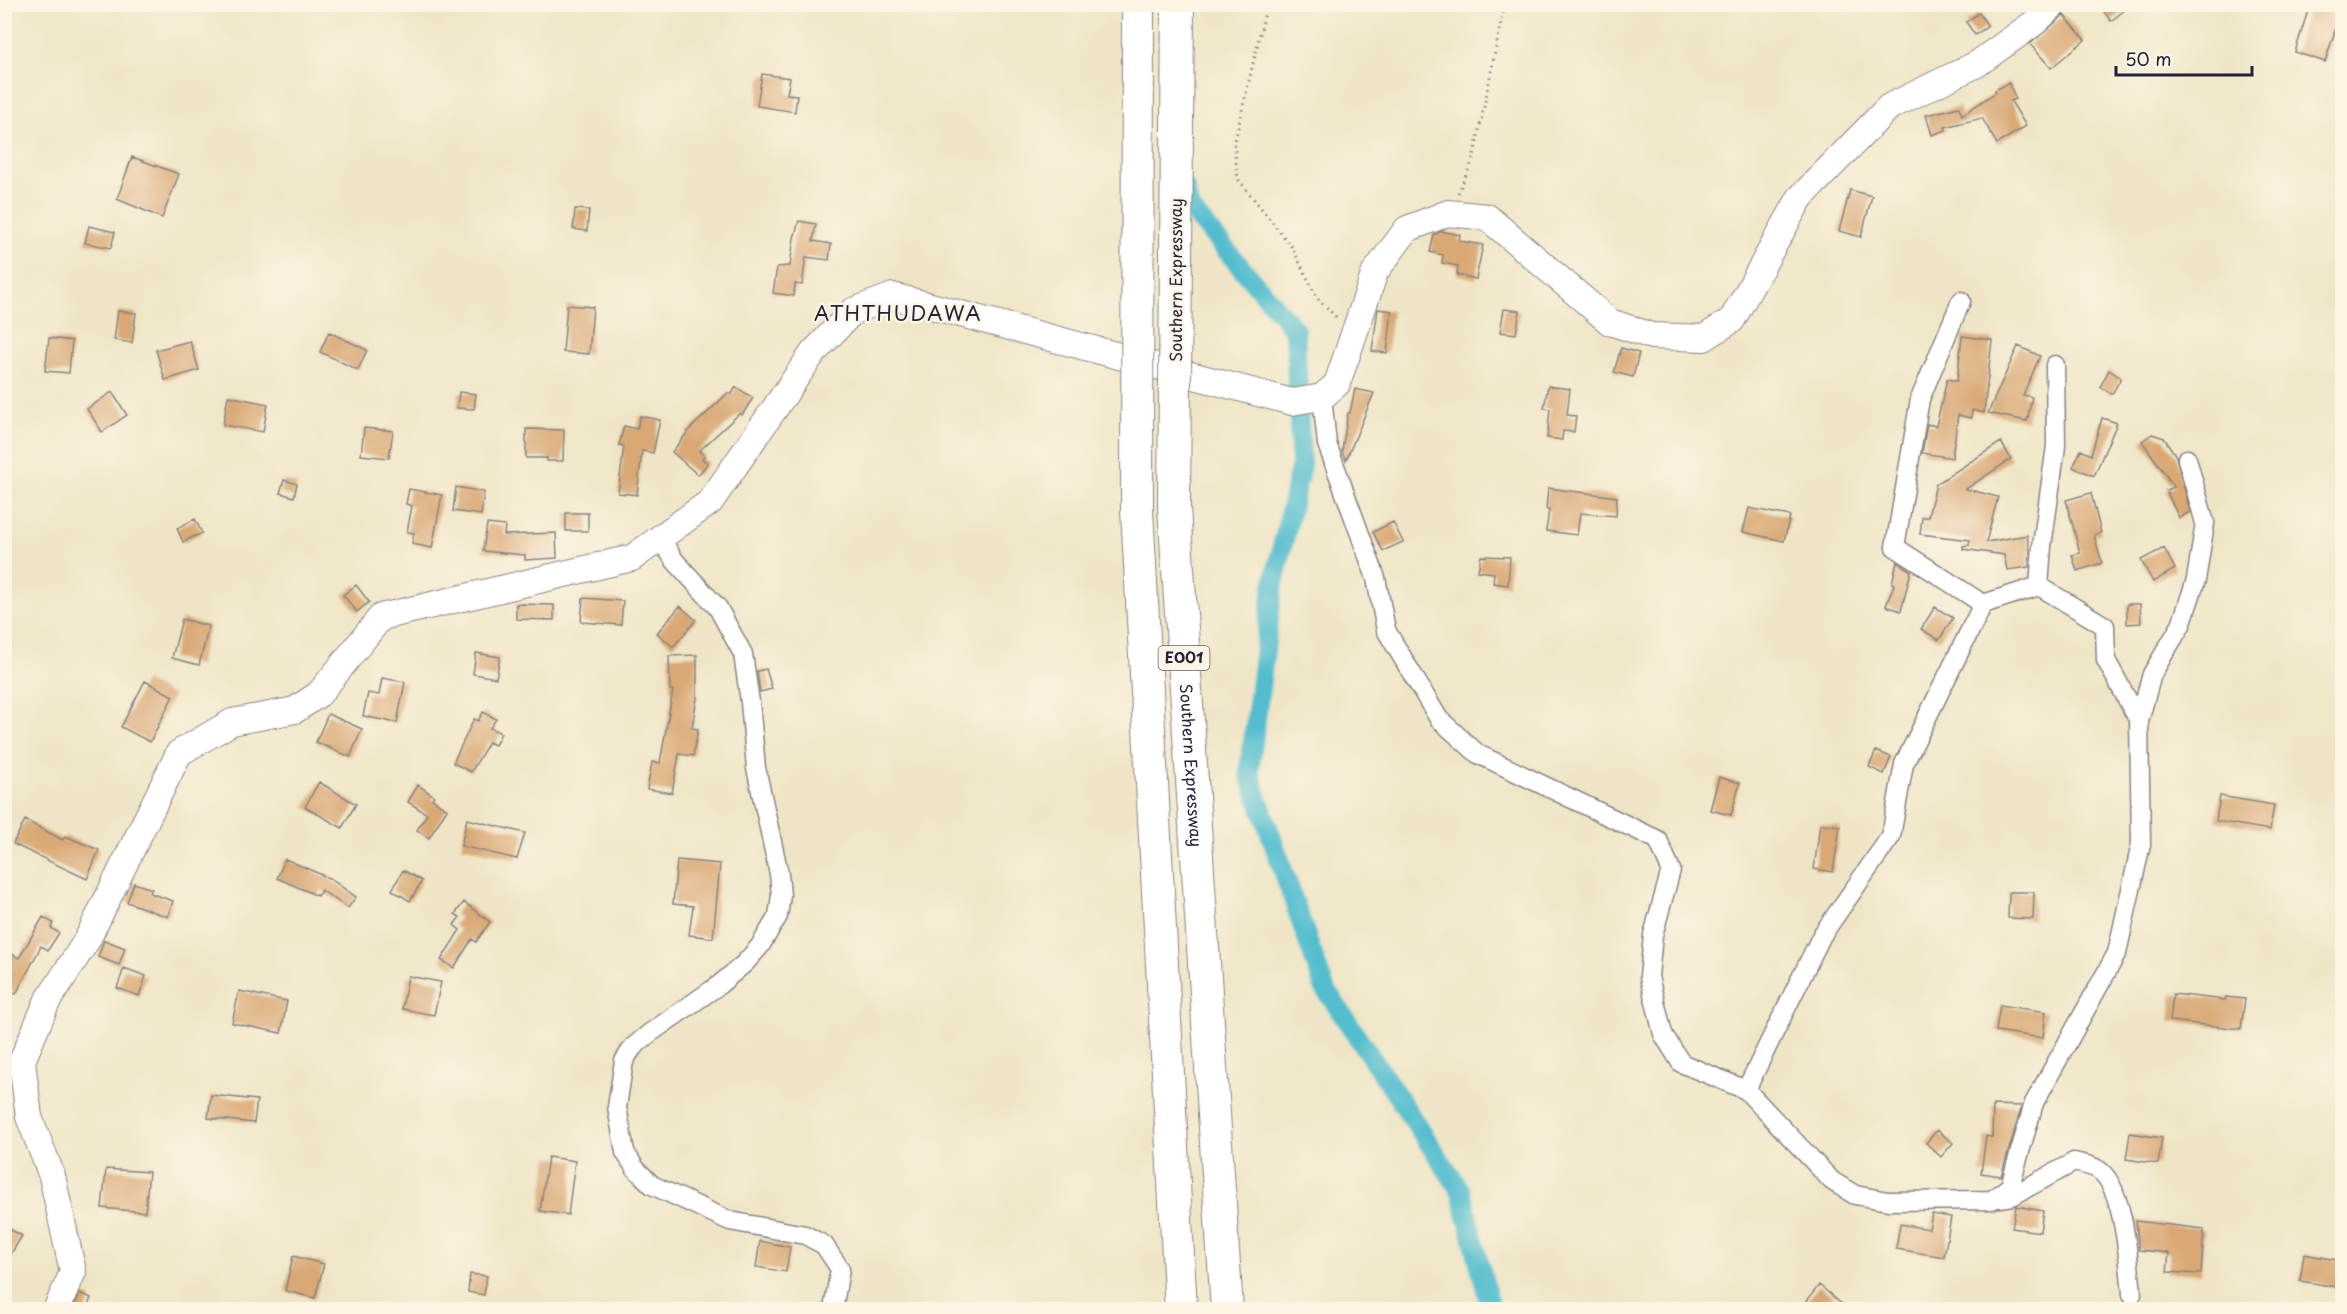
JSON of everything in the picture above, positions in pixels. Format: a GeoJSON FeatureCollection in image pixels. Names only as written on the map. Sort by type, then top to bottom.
{"type":"FeatureCollection","features":[{"type":"Feature","properties":{"kind":"highway","name":"E001"},"geometry":{"type":"LineString","coordinates":[[1138,4],[1137,510],[1181,1310]]}},
{"type":"Feature","properties":{"kind":"highway","name":"Southern Expressway"},"geometry":{"type":"LineString","coordinates":[[1178,4],[1174,508],[1227,1310]]}},
{"type":"Feature","properties":{"kind":"street"},"geometry":{"type":"LineString","coordinates":[[56,1310],[73,1272],[52,1176],[29,1117],[22,1061],[47,1002],[87,940],[179,753],[232,722],[295,710],[320,693],[381,617],[632,558],[710,502],[813,353],[845,319],[853,311],[893,296],[1310,400],[1337,384],[1375,272],[1407,229],[1448,213],[1487,217],[1610,322],[1652,336],[1704,338],[1732,320],[1800,198],[1889,107],[1977,64],[2034,23],[2054,4]]}},
{"type":"Feature","properties":{"kind":"street"},"geometry":{"type":"LineString","coordinates":[[1961,301],[1920,399],[1895,547],[1983,604]]}},
{"type":"Feature","properties":{"kind":"street"},"geometry":{"type":"LineString","coordinates":[[2039,586],[2042,546],[2056,446],[2055,365]]}},
{"type":"Feature","properties":{"kind":"street"},"geometry":{"type":"LineString","coordinates":[[1310,400],[1376,578],[1386,630],[1439,719],[1478,754],[1658,840],[1671,870],[1653,935],[1649,977],[1663,1034],[1681,1063],[1746,1090],[1832,1181],[1855,1195],[1888,1201],[1992,1200],[2012,1196],[2074,1161],[2099,1169],[2116,1194],[2126,1234],[2132,1294]]}},
{"type":"Feature","properties":{"kind":"street"},"geometry":{"type":"LineString","coordinates":[[1992,1200],[2010,1186],[2034,1103],[2116,953],[2141,844],[2139,721],[2151,674],[2181,625],[2196,580],[2205,523],[2187,459]]}},
{"type":"Feature","properties":{"kind":"street"},"geometry":{"type":"LineString","coordinates":[[660,538],[675,561],[718,608],[743,654],[756,768],[779,874],[781,895],[777,916],[760,946],[745,963],[719,985],[650,1033],[633,1047],[624,1061],[617,1107],[626,1152],[635,1168],[652,1185],[730,1221],[796,1232],[824,1245],[840,1269],[833,1310]]}},
{"type":"Feature","properties":{"kind":"street"},"geometry":{"type":"LineString","coordinates":[[1746,1090],[1822,935],[1891,836],[1904,764],[1983,604],[2039,586],[2105,626],[2106,660],[2139,721]]}},
{"type":"Feature","properties":{"kind":"path"},"geometry":{"type":"LineString","coordinates":[[1267,4],[1234,145],[1238,179],[1292,247],[1317,298],[1355,335]]}},
{"type":"Feature","properties":{"kind":"path"},"geometry":{"type":"LineString","coordinates":[[1448,213],[1473,160],[1505,4]]}},
{"type":"Feature","properties":{"kind":"building"},"geometry":{"type":"Polygon","coordinates":[[[2098,4],[2132,4],[2111,21],[2098,4]]]}},
{"type":"Feature","properties":{"kind":"building"},"geometry":{"type":"Polygon","coordinates":[[[2310,4],[2329,4],[2342,9],[2325,62],[2295,52],[2310,4]]]}},
{"type":"Feature","properties":{"kind":"building"},"geometry":{"type":"Polygon","coordinates":[[[1979,13],[1988,26],[1975,35],[1966,22],[1979,13]]]}},
{"type":"Feature","properties":{"kind":"building"},"geometry":{"type":"Polygon","coordinates":[[[2064,15],[2085,40],[2051,68],[2030,44],[2064,15]]]}},
{"type":"Feature","properties":{"kind":"building"},"geometry":{"type":"Polygon","coordinates":[[[762,74],[790,78],[787,94],[797,95],[795,112],[757,106],[762,74]]]}},
{"type":"Feature","properties":{"kind":"building"},"geometry":{"type":"Polygon","coordinates":[[[2009,83],[2016,99],[2011,101],[2026,126],[1997,144],[1982,118],[1945,127],[1946,130],[1932,135],[1926,115],[1959,107],[1962,115],[1996,92],[1995,90],[2009,83]]]}},
{"type":"Feature","properties":{"kind":"building"},"geometry":{"type":"Polygon","coordinates":[[[132,157],[179,174],[162,218],[117,199],[132,157]]]}},
{"type":"Feature","properties":{"kind":"building"},"geometry":{"type":"Polygon","coordinates":[[[1850,190],[1872,196],[1861,237],[1839,231],[1850,190]]]}},
{"type":"Feature","properties":{"kind":"building"},"geometry":{"type":"Polygon","coordinates":[[[575,209],[589,210],[587,231],[573,229],[575,209]]]}},
{"type":"Feature","properties":{"kind":"building"},"geometry":{"type":"Polygon","coordinates":[[[799,221],[816,224],[813,241],[831,244],[829,260],[806,257],[802,285],[795,284],[794,296],[773,293],[777,267],[790,266],[799,221]]]}},
{"type":"Feature","properties":{"kind":"building"},"geometry":{"type":"Polygon","coordinates":[[[89,226],[115,232],[111,248],[85,243],[89,226]]]}},
{"type":"Feature","properties":{"kind":"building"},"geometry":{"type":"Polygon","coordinates":[[[1442,231],[1460,235],[1459,241],[1483,245],[1476,279],[1457,275],[1458,266],[1442,263],[1443,255],[1430,252],[1434,235],[1442,231]]]}},
{"type":"Feature","properties":{"kind":"building"},"geometry":{"type":"Polygon","coordinates":[[[567,305],[593,307],[589,354],[563,352],[567,305]]]}},
{"type":"Feature","properties":{"kind":"building"},"geometry":{"type":"Polygon","coordinates":[[[1378,309],[1392,311],[1387,353],[1372,351],[1378,309]]]}},
{"type":"Feature","properties":{"kind":"building"},"geometry":{"type":"Polygon","coordinates":[[[1504,309],[1520,311],[1516,334],[1500,332],[1504,309]]]}},
{"type":"Feature","properties":{"kind":"building"},"geometry":{"type":"Polygon","coordinates":[[[118,311],[136,313],[132,343],[114,340],[118,311]]]}},
{"type":"Feature","properties":{"kind":"building"},"geometry":{"type":"Polygon","coordinates":[[[329,332],[367,350],[358,370],[320,352],[329,332]]]}},
{"type":"Feature","properties":{"kind":"building"},"geometry":{"type":"Polygon","coordinates":[[[1962,336],[1992,340],[1984,413],[1972,410],[1971,418],[1958,415],[1952,458],[1922,453],[1927,424],[1936,426],[1947,379],[1957,381],[1962,336]]]}},
{"type":"Feature","properties":{"kind":"building"},"geometry":{"type":"Polygon","coordinates":[[[49,338],[72,341],[69,373],[45,371],[49,338]]]}},
{"type":"Feature","properties":{"kind":"building"},"geometry":{"type":"Polygon","coordinates":[[[190,341],[199,370],[165,380],[156,350],[190,341]]]}},
{"type":"Feature","properties":{"kind":"building"},"geometry":{"type":"Polygon","coordinates":[[[2018,346],[2040,356],[2023,395],[2032,397],[2027,421],[1988,413],[2018,346]]]}},
{"type":"Feature","properties":{"kind":"building"},"geometry":{"type":"Polygon","coordinates":[[[1621,348],[1639,353],[1633,377],[1614,372],[1621,348]]]}},
{"type":"Feature","properties":{"kind":"building"},"geometry":{"type":"Polygon","coordinates":[[[2109,370],[2121,378],[2112,394],[2100,387],[2109,370]]]}},
{"type":"Feature","properties":{"kind":"building"},"geometry":{"type":"Polygon","coordinates":[[[1548,386],[1570,389],[1567,415],[1576,416],[1574,432],[1563,431],[1562,440],[1547,438],[1550,409],[1544,408],[1548,386]]]}},
{"type":"Feature","properties":{"kind":"building"},"geometry":{"type":"Polygon","coordinates":[[[736,387],[753,398],[742,415],[740,413],[699,451],[705,456],[702,459],[708,463],[698,475],[672,452],[690,429],[728,393],[731,395],[736,387]]]}},
{"type":"Feature","properties":{"kind":"building"},"geometry":{"type":"Polygon","coordinates":[[[1355,389],[1374,393],[1346,460],[1342,451],[1348,413],[1350,413],[1355,389]]]}},
{"type":"Feature","properties":{"kind":"building"},"geometry":{"type":"Polygon","coordinates":[[[112,392],[127,415],[102,432],[87,409],[112,392]]]}},
{"type":"Feature","properties":{"kind":"building"},"geometry":{"type":"Polygon","coordinates":[[[459,392],[476,394],[474,409],[457,408],[459,392]]]}},
{"type":"Feature","properties":{"kind":"building"},"geometry":{"type":"Polygon","coordinates":[[[228,396],[268,404],[263,432],[223,425],[228,396]]]}},
{"type":"Feature","properties":{"kind":"building"},"geometry":{"type":"Polygon","coordinates":[[[640,416],[660,420],[653,453],[642,451],[637,495],[618,493],[624,446],[619,445],[624,426],[637,429],[640,416]]]}},
{"type":"Feature","properties":{"kind":"building"},"geometry":{"type":"Polygon","coordinates":[[[2102,418],[2117,423],[2094,476],[2073,467],[2081,450],[2091,455],[2102,418]]]}},
{"type":"Feature","properties":{"kind":"building"},"geometry":{"type":"Polygon","coordinates":[[[364,428],[393,431],[389,458],[361,455],[364,428]]]}},
{"type":"Feature","properties":{"kind":"building"},"geometry":{"type":"Polygon","coordinates":[[[526,429],[564,430],[563,461],[526,458],[526,429]]]}},
{"type":"Feature","properties":{"kind":"building"},"geometry":{"type":"Polygon","coordinates":[[[2152,434],[2164,438],[2176,456],[2190,512],[2179,518],[2166,490],[2174,487],[2142,441],[2152,434]]]}},
{"type":"Feature","properties":{"kind":"building"},"geometry":{"type":"Polygon","coordinates":[[[2001,442],[2011,459],[1966,489],[1998,497],[1986,542],[2027,535],[2030,551],[2029,567],[2007,570],[2004,555],[1963,549],[1963,546],[1969,545],[1970,540],[1920,534],[1922,517],[1928,517],[1936,484],[2001,442]]]}},
{"type":"Feature","properties":{"kind":"building"},"geometry":{"type":"Polygon","coordinates":[[[284,480],[297,484],[294,497],[280,493],[284,480]]]}},
{"type":"Feature","properties":{"kind":"building"},"geometry":{"type":"Polygon","coordinates":[[[456,487],[484,492],[481,515],[453,511],[456,487]]]}},
{"type":"Feature","properties":{"kind":"building"},"geometry":{"type":"Polygon","coordinates":[[[1548,488],[1617,497],[1616,516],[1580,513],[1577,535],[1546,531],[1549,510],[1546,509],[1548,488]]]}},
{"type":"Feature","properties":{"kind":"building"},"geometry":{"type":"Polygon","coordinates":[[[409,489],[442,495],[432,548],[412,544],[414,533],[407,532],[412,506],[406,504],[409,489]]]}},
{"type":"Feature","properties":{"kind":"building"},"geometry":{"type":"Polygon","coordinates":[[[2091,493],[2101,533],[2094,535],[2102,563],[2077,571],[2072,555],[2080,553],[2066,500],[2091,493]]]}},
{"type":"Feature","properties":{"kind":"building"},"geometry":{"type":"Polygon","coordinates":[[[1749,508],[1790,516],[1784,541],[1743,532],[1749,508]]]}},
{"type":"Feature","properties":{"kind":"building"},"geometry":{"type":"Polygon","coordinates":[[[566,513],[588,513],[588,531],[566,531],[566,513]]]}},
{"type":"Feature","properties":{"kind":"building"},"geometry":{"type":"Polygon","coordinates":[[[195,519],[202,533],[183,542],[177,528],[195,519]]]}},
{"type":"Feature","properties":{"kind":"building"},"geometry":{"type":"Polygon","coordinates":[[[1393,522],[1403,542],[1383,551],[1373,532],[1393,522]]]}},
{"type":"Feature","properties":{"kind":"building"},"geometry":{"type":"Polygon","coordinates":[[[487,524],[505,526],[504,535],[556,533],[557,558],[525,560],[525,555],[483,551],[487,524]]]}},
{"type":"Feature","properties":{"kind":"building"},"geometry":{"type":"Polygon","coordinates":[[[2164,548],[2175,569],[2153,582],[2141,560],[2164,548]]]}},
{"type":"Feature","properties":{"kind":"building"},"geometry":{"type":"Polygon","coordinates":[[[1481,556],[1510,557],[1508,585],[1493,583],[1494,573],[1478,571],[1481,556]]]}},
{"type":"Feature","properties":{"kind":"building"},"geometry":{"type":"Polygon","coordinates":[[[1897,562],[1911,571],[1901,611],[1886,606],[1894,584],[1892,583],[1897,562]]]}},
{"type":"Feature","properties":{"kind":"building"},"geometry":{"type":"Polygon","coordinates":[[[356,585],[369,602],[357,612],[343,595],[356,585]]]}},
{"type":"Feature","properties":{"kind":"building"},"geometry":{"type":"Polygon","coordinates":[[[583,598],[623,601],[621,625],[581,622],[583,598]]]}},
{"type":"Feature","properties":{"kind":"building"},"geometry":{"type":"Polygon","coordinates":[[[516,604],[554,605],[554,620],[516,619],[516,604]]]}},
{"type":"Feature","properties":{"kind":"building"},"geometry":{"type":"Polygon","coordinates":[[[2127,604],[2140,604],[2141,623],[2127,624],[2127,604]]]}},
{"type":"Feature","properties":{"kind":"building"},"geometry":{"type":"Polygon","coordinates":[[[680,606],[696,620],[673,647],[657,633],[680,606]]]}},
{"type":"Feature","properties":{"kind":"building"},"geometry":{"type":"Polygon","coordinates":[[[1935,607],[1953,618],[1939,640],[1921,629],[1935,607]]]}},
{"type":"Feature","properties":{"kind":"building"},"geometry":{"type":"Polygon","coordinates":[[[182,619],[209,626],[199,665],[172,658],[182,619]]]}},
{"type":"Feature","properties":{"kind":"building"},"geometry":{"type":"Polygon","coordinates":[[[476,653],[500,657],[496,678],[473,674],[476,653]]]}},
{"type":"Feature","properties":{"kind":"building"},"geometry":{"type":"Polygon","coordinates":[[[697,655],[697,698],[692,728],[698,729],[693,756],[679,754],[672,793],[647,789],[652,762],[660,763],[673,690],[670,690],[669,656],[697,655]]]}},
{"type":"Feature","properties":{"kind":"building"},"geometry":{"type":"Polygon","coordinates":[[[766,669],[772,689],[760,692],[757,671],[766,669]]]}},
{"type":"Feature","properties":{"kind":"building"},"geometry":{"type":"Polygon","coordinates":[[[382,678],[405,682],[397,723],[363,716],[368,693],[379,695],[382,678]]]}},
{"type":"Feature","properties":{"kind":"building"},"geometry":{"type":"Polygon","coordinates":[[[145,681],[173,696],[150,742],[121,727],[145,681]]]}},
{"type":"Feature","properties":{"kind":"building"},"geometry":{"type":"Polygon","coordinates":[[[483,712],[496,719],[490,728],[501,733],[495,745],[489,742],[471,772],[453,763],[474,719],[478,721],[483,712]]]}},
{"type":"Feature","properties":{"kind":"building"},"geometry":{"type":"Polygon","coordinates":[[[328,714],[362,729],[350,757],[316,742],[328,714]]]}},
{"type":"Feature","properties":{"kind":"building"},"geometry":{"type":"Polygon","coordinates":[[[1876,751],[1891,757],[1884,774],[1869,767],[1876,751]]]}},
{"type":"Feature","properties":{"kind":"building"},"geometry":{"type":"Polygon","coordinates":[[[1719,777],[1740,783],[1731,815],[1710,810],[1719,777]]]}},
{"type":"Feature","properties":{"kind":"building"},"geometry":{"type":"Polygon","coordinates":[[[319,782],[356,804],[342,828],[305,807],[319,782]]]}},
{"type":"Feature","properties":{"kind":"building"},"geometry":{"type":"Polygon","coordinates":[[[418,785],[434,796],[432,799],[447,809],[429,838],[417,830],[427,814],[408,802],[418,785]]]}},
{"type":"Feature","properties":{"kind":"building"},"geometry":{"type":"Polygon","coordinates":[[[2220,796],[2274,805],[2270,830],[2216,821],[2220,796]]]}},
{"type":"Feature","properties":{"kind":"building"},"geometry":{"type":"Polygon","coordinates":[[[467,819],[525,833],[517,859],[461,846],[467,819]]]}},
{"type":"Feature","properties":{"kind":"building"},"geometry":{"type":"Polygon","coordinates":[[[25,820],[63,840],[65,836],[99,850],[87,879],[13,844],[25,820]]]}},
{"type":"Feature","properties":{"kind":"building"},"geometry":{"type":"Polygon","coordinates":[[[1820,824],[1840,826],[1833,872],[1814,869],[1820,824]]]}},
{"type":"Feature","properties":{"kind":"building"},"geometry":{"type":"Polygon","coordinates":[[[285,859],[329,878],[356,897],[348,908],[321,890],[318,896],[277,878],[285,859]]]}},
{"type":"Feature","properties":{"kind":"building"},"geometry":{"type":"Polygon","coordinates":[[[677,860],[720,864],[713,938],[689,935],[693,906],[673,904],[677,860]]]}},
{"type":"Feature","properties":{"kind":"building"},"geometry":{"type":"Polygon","coordinates":[[[403,870],[422,881],[410,901],[392,890],[403,870]]]}},
{"type":"Feature","properties":{"kind":"building"},"geometry":{"type":"Polygon","coordinates":[[[134,883],[152,889],[150,893],[173,901],[168,917],[127,902],[134,883]]]}},
{"type":"Feature","properties":{"kind":"building"},"geometry":{"type":"Polygon","coordinates":[[[2009,892],[2034,892],[2033,919],[2008,918],[2009,892]]]}},
{"type":"Feature","properties":{"kind":"building"},"geometry":{"type":"Polygon","coordinates":[[[464,902],[490,922],[476,942],[472,939],[454,968],[441,960],[460,930],[454,925],[460,917],[455,914],[464,902]]]}},
{"type":"Feature","properties":{"kind":"building"},"geometry":{"type":"Polygon","coordinates":[[[43,917],[53,923],[51,928],[59,933],[48,950],[41,946],[16,994],[4,988],[4,967],[12,954],[19,958],[43,917]]]}},
{"type":"Feature","properties":{"kind":"building"},"geometry":{"type":"Polygon","coordinates":[[[104,940],[125,948],[119,965],[98,957],[104,940]]]}},
{"type":"Feature","properties":{"kind":"building"},"geometry":{"type":"Polygon","coordinates":[[[124,968],[146,976],[139,996],[117,988],[124,968]]]}},
{"type":"Feature","properties":{"kind":"building"},"geometry":{"type":"Polygon","coordinates":[[[408,976],[441,982],[434,1015],[402,1009],[408,976]]]}},
{"type":"Feature","properties":{"kind":"building"},"geometry":{"type":"Polygon","coordinates":[[[239,991],[287,1001],[281,1033],[232,1023],[239,991]]]}},
{"type":"Feature","properties":{"kind":"building"},"geometry":{"type":"Polygon","coordinates":[[[2173,994],[2225,1000],[2226,997],[2245,999],[2241,1029],[2170,1021],[2173,994]]]}},
{"type":"Feature","properties":{"kind":"building"},"geometry":{"type":"Polygon","coordinates":[[[2000,1005],[2046,1012],[2043,1038],[1996,1031],[2000,1005]]]}},
{"type":"Feature","properties":{"kind":"building"},"geometry":{"type":"Polygon","coordinates":[[[211,1095],[257,1100],[254,1123],[208,1118],[211,1095]]]}},
{"type":"Feature","properties":{"kind":"building"},"geometry":{"type":"Polygon","coordinates":[[[1993,1105],[2022,1106],[2001,1176],[1981,1173],[1986,1136],[1992,1137],[1993,1105]]]}},
{"type":"Feature","properties":{"kind":"building"},"geometry":{"type":"Polygon","coordinates":[[[1937,1130],[1953,1143],[1941,1157],[1926,1143],[1937,1130]]]}},
{"type":"Feature","properties":{"kind":"building"},"geometry":{"type":"Polygon","coordinates":[[[2130,1133],[2162,1138],[2158,1164],[2126,1159],[2130,1133]]]}},
{"type":"Feature","properties":{"kind":"building"},"geometry":{"type":"Polygon","coordinates":[[[548,1157],[575,1161],[568,1215],[540,1211],[548,1157]]]}},
{"type":"Feature","properties":{"kind":"building"},"geometry":{"type":"Polygon","coordinates":[[[106,1169],[149,1172],[145,1212],[102,1208],[106,1169]]]}},
{"type":"Feature","properties":{"kind":"building"},"geometry":{"type":"Polygon","coordinates":[[[2016,1206],[2043,1211],[2040,1232],[2012,1228],[2016,1206]]]}},
{"type":"Feature","properties":{"kind":"building"},"geometry":{"type":"Polygon","coordinates":[[[1932,1214],[1951,1217],[1944,1257],[1896,1249],[1900,1224],[1929,1229],[1932,1214]]]}},
{"type":"Feature","properties":{"kind":"building"},"geometry":{"type":"Polygon","coordinates":[[[2136,1221],[2204,1229],[2201,1274],[2167,1272],[2169,1253],[2139,1250],[2136,1221]]]}},
{"type":"Feature","properties":{"kind":"building"},"geometry":{"type":"Polygon","coordinates":[[[4,1226],[22,1236],[4,1265],[4,1226]]]}},
{"type":"Feature","properties":{"kind":"building"},"geometry":{"type":"Polygon","coordinates":[[[760,1241],[790,1247],[786,1272],[756,1267],[760,1241]]]}},
{"type":"Feature","properties":{"kind":"building"},"geometry":{"type":"Polygon","coordinates":[[[2304,1254],[2343,1261],[2343,1288],[2300,1281],[2304,1254]]]}},
{"type":"Feature","properties":{"kind":"building"},"geometry":{"type":"Polygon","coordinates":[[[293,1256],[324,1264],[315,1298],[285,1291],[293,1256]]]}},
{"type":"Feature","properties":{"kind":"building"},"geometry":{"type":"Polygon","coordinates":[[[470,1274],[487,1276],[484,1295],[468,1292],[470,1274]]]}},
{"type":"Feature","properties":{"kind":"building"},"geometry":{"type":"Polygon","coordinates":[[[1819,1285],[1849,1310],[1800,1310],[1819,1285]]]}},
{"type":"Feature","properties":{"kind":"building"},"geometry":{"type":"Polygon","coordinates":[[[80,1293],[91,1298],[86,1310],[73,1310],[80,1293]]]}},
{"type":"Feature","properties":{"kind":"waterway"},"geometry":{"type":"LineString","coordinates":[[1185,188],[1189,207],[1295,330],[1301,465],[1273,587],[1249,773],[1324,987],[1461,1191],[1491,1310]]}},
{"type":"Feature","properties":{"kind":"district","name":"ATHTHUDAWA"},"geometry":{"type":"Point","coordinates":[898,314]}}]}
